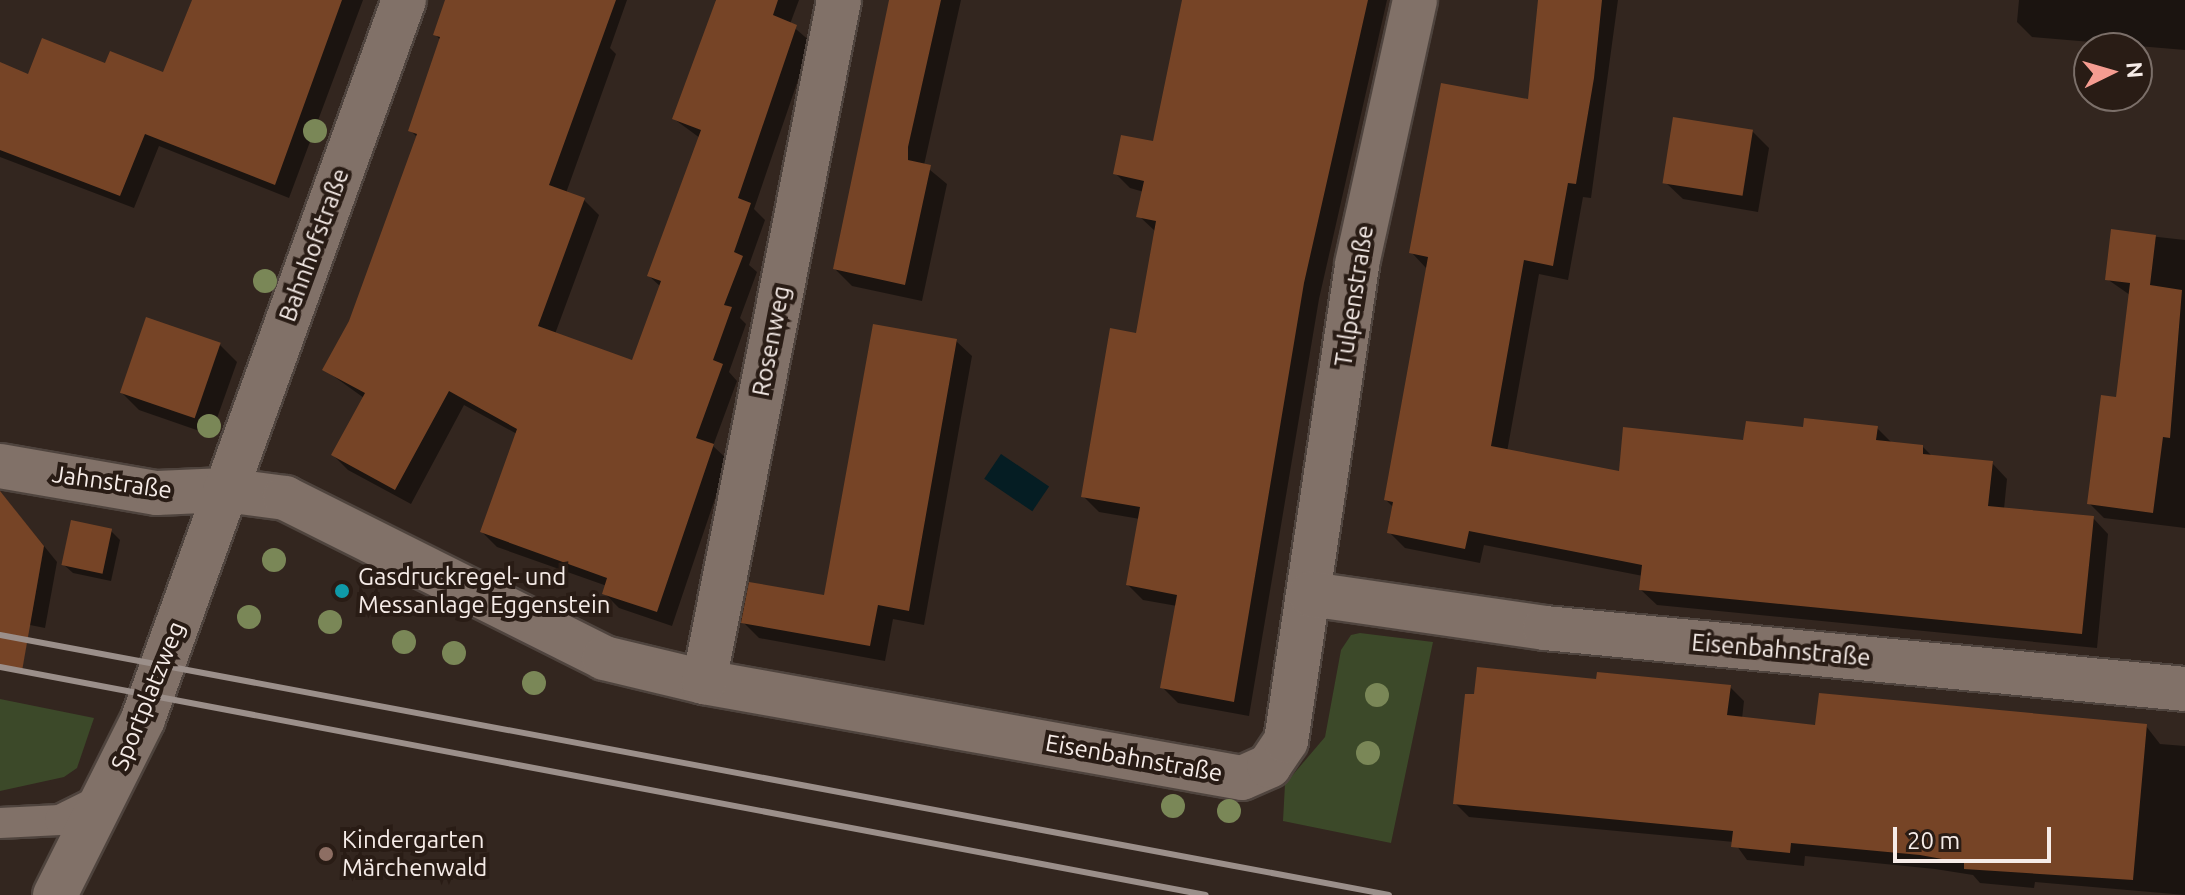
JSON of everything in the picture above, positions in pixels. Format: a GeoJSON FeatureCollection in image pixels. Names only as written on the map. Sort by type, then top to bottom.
{"type":"FeatureCollection","features":[{"type":"Feature","properties":{"kind":"street","name":"Bahnhofstraße"},"geometry":{"type":"LineString","coordinates":[[225,490],[404,0]]}},
{"type":"Feature","properties":{"kind":"street","name":"Rosenweg"},"geometry":{"type":"LineString","coordinates":[[704,682],[839,0]]}},
{"type":"Feature","properties":{"kind":"street","name":"Tulpenstraße"},"geometry":{"type":"LineString","coordinates":[[1310,594],[1357,264],[1415,0]]}},
{"type":"Feature","properties":{"kind":"street","name":"Jahnstraße"},"geometry":{"type":"LineString","coordinates":[[0,466],[157,493],[225,490]]}},
{"type":"Feature","properties":{"kind":"street","name":"Eisenbahnstraße"},"geometry":{"type":"LineString","coordinates":[[225,490],[285,498],[604,658],[704,682],[1242,778],[1269,766],[1286,741],[1310,594],[1545,628],[2185,689]]}},
{"type":"Feature","properties":{"kind":"street","name":"Sportplatzweg"},"geometry":{"type":"LineString","coordinates":[[55,895],[143,719],[225,490]]}},
{"type":"Feature","properties":{"kind":"lane"},"geometry":{"type":"LineString","coordinates":[[0,823],[60,820],[104,798]]}},
{"type":"Feature","properties":{"kind":"green space"},"geometry":{"type":"Polygon","coordinates":[[[1360,633],[1433,642],[1391,843],[1283,821],[1285,784],[1325,737],[1341,650],[1351,635],[1360,633]]]}},
{"type":"Feature","properties":{"kind":"green space"},"geometry":{"type":"Polygon","coordinates":[[[0,699],[94,718],[77,768],[64,777],[0,791],[0,699]]]}},
{"type":"Feature","properties":{"kind":"water"},"geometry":{"type":"Polygon","coordinates":[[[1001,454],[1049,486],[1032,511],[984,479],[1001,454]]]}},
{"type":"Feature","properties":{"kind":"building"},"geometry":{"type":"Polygon","coordinates":[[[192,0],[342,0],[275,185],[145,134],[120,196],[0,150],[0,62],[28,74],[42,38],[105,63],[110,51],[163,72],[192,0]]]}},
{"type":"Feature","properties":{"kind":"building"},"geometry":{"type":"Polygon","coordinates":[[[445,0],[616,0],[549,185],[585,198],[538,326],[632,360],[661,281],[647,276],[701,130],[672,119],[716,0],[778,0],[773,15],[797,25],[738,198],[751,203],[734,252],[743,256],[724,305],[732,307],[713,360],[723,364],[696,438],[714,444],[657,612],[602,594],[607,578],[480,532],[517,429],[449,391],[395,490],[331,455],[365,393],[322,370],[349,321],[417,134],[408,131],[440,37],[433,35],[445,0]]]}},
{"type":"Feature","properties":{"kind":"building"},"geometry":{"type":"Polygon","coordinates":[[[889,0],[941,0],[908,147],[908,160],[931,165],[905,285],[833,269],[889,0]]]}},
{"type":"Feature","properties":{"kind":"building"},"geometry":{"type":"Polygon","coordinates":[[[1182,0],[1368,0],[1304,283],[1234,702],[1160,688],[1177,595],[1126,585],[1140,507],[1081,497],[1110,328],[1136,333],[1156,221],[1136,217],[1144,181],[1113,174],[1121,135],[1153,141],[1182,0]]]}},
{"type":"Feature","properties":{"kind":"building"},"geometry":{"type":"Polygon","coordinates":[[[1538,0],[1602,0],[1594,78],[1576,184],[1568,183],[1553,266],[1524,260],[1491,446],[1619,471],[1623,427],[1743,440],[1746,421],[1803,427],[1804,418],[1878,426],[1876,440],[1923,445],[1923,454],[1993,461],[1988,506],[2094,516],[2082,634],[1639,590],[1642,565],[1469,531],[1465,549],[1387,533],[1393,502],[1384,500],[1428,257],[1409,253],[1441,83],[1528,99],[1538,0]]]}},
{"type":"Feature","properties":{"kind":"building"},"geometry":{"type":"Polygon","coordinates":[[[1673,117],[1753,130],[1743,196],[1663,183],[1673,117]]]}},
{"type":"Feature","properties":{"kind":"building"},"geometry":{"type":"Polygon","coordinates":[[[2111,229],[2156,235],[2150,285],[2182,290],[2170,438],[2163,437],[2153,513],[2087,504],[2101,395],[2116,397],[2130,283],[2105,280],[2111,229]]]}},
{"type":"Feature","properties":{"kind":"building"},"geometry":{"type":"Polygon","coordinates":[[[146,317],[221,343],[195,418],[120,393],[146,317]]]}},
{"type":"Feature","properties":{"kind":"building"},"geometry":{"type":"Polygon","coordinates":[[[873,324],[957,339],[909,611],[878,605],[870,646],[741,623],[749,582],[824,595],[873,324]]]}},
{"type":"Feature","properties":{"kind":"building"},"geometry":{"type":"Polygon","coordinates":[[[0,491],[44,546],[22,671],[0,669],[0,491]]]}},
{"type":"Feature","properties":{"kind":"building"},"geometry":{"type":"Polygon","coordinates":[[[71,520],[112,529],[103,574],[61,565],[71,520]]]}},
{"type":"Feature","properties":{"kind":"building"},"geometry":{"type":"Polygon","coordinates":[[[1477,667],[1596,679],[1597,672],[1731,685],[1727,715],[1815,725],[1819,693],[2147,724],[2133,880],[1964,869],[1964,863],[1920,855],[1791,843],[1790,853],[1731,847],[1733,831],[1453,804],[1465,694],[1474,694],[1477,667]]]}},
{"type":"Feature","properties":{"kind":"railway"},"geometry":{"type":"LineString","coordinates":[[0,635],[1389,895]]}},
{"type":"Feature","properties":{"kind":"railway"},"geometry":{"type":"LineString","coordinates":[[0,667],[1206,895]]}},
{"type":"Feature","properties":{"kind":"place","name":"Gasdruckregel- und Messanlage Eggenstein"},"geometry":{"type":"Point","coordinates":[342,591]}},
{"type":"Feature","properties":{"kind":"place","name":"Kindergarten Märchenwald"},"geometry":{"type":"Point","coordinates":[326,854]}}]}
